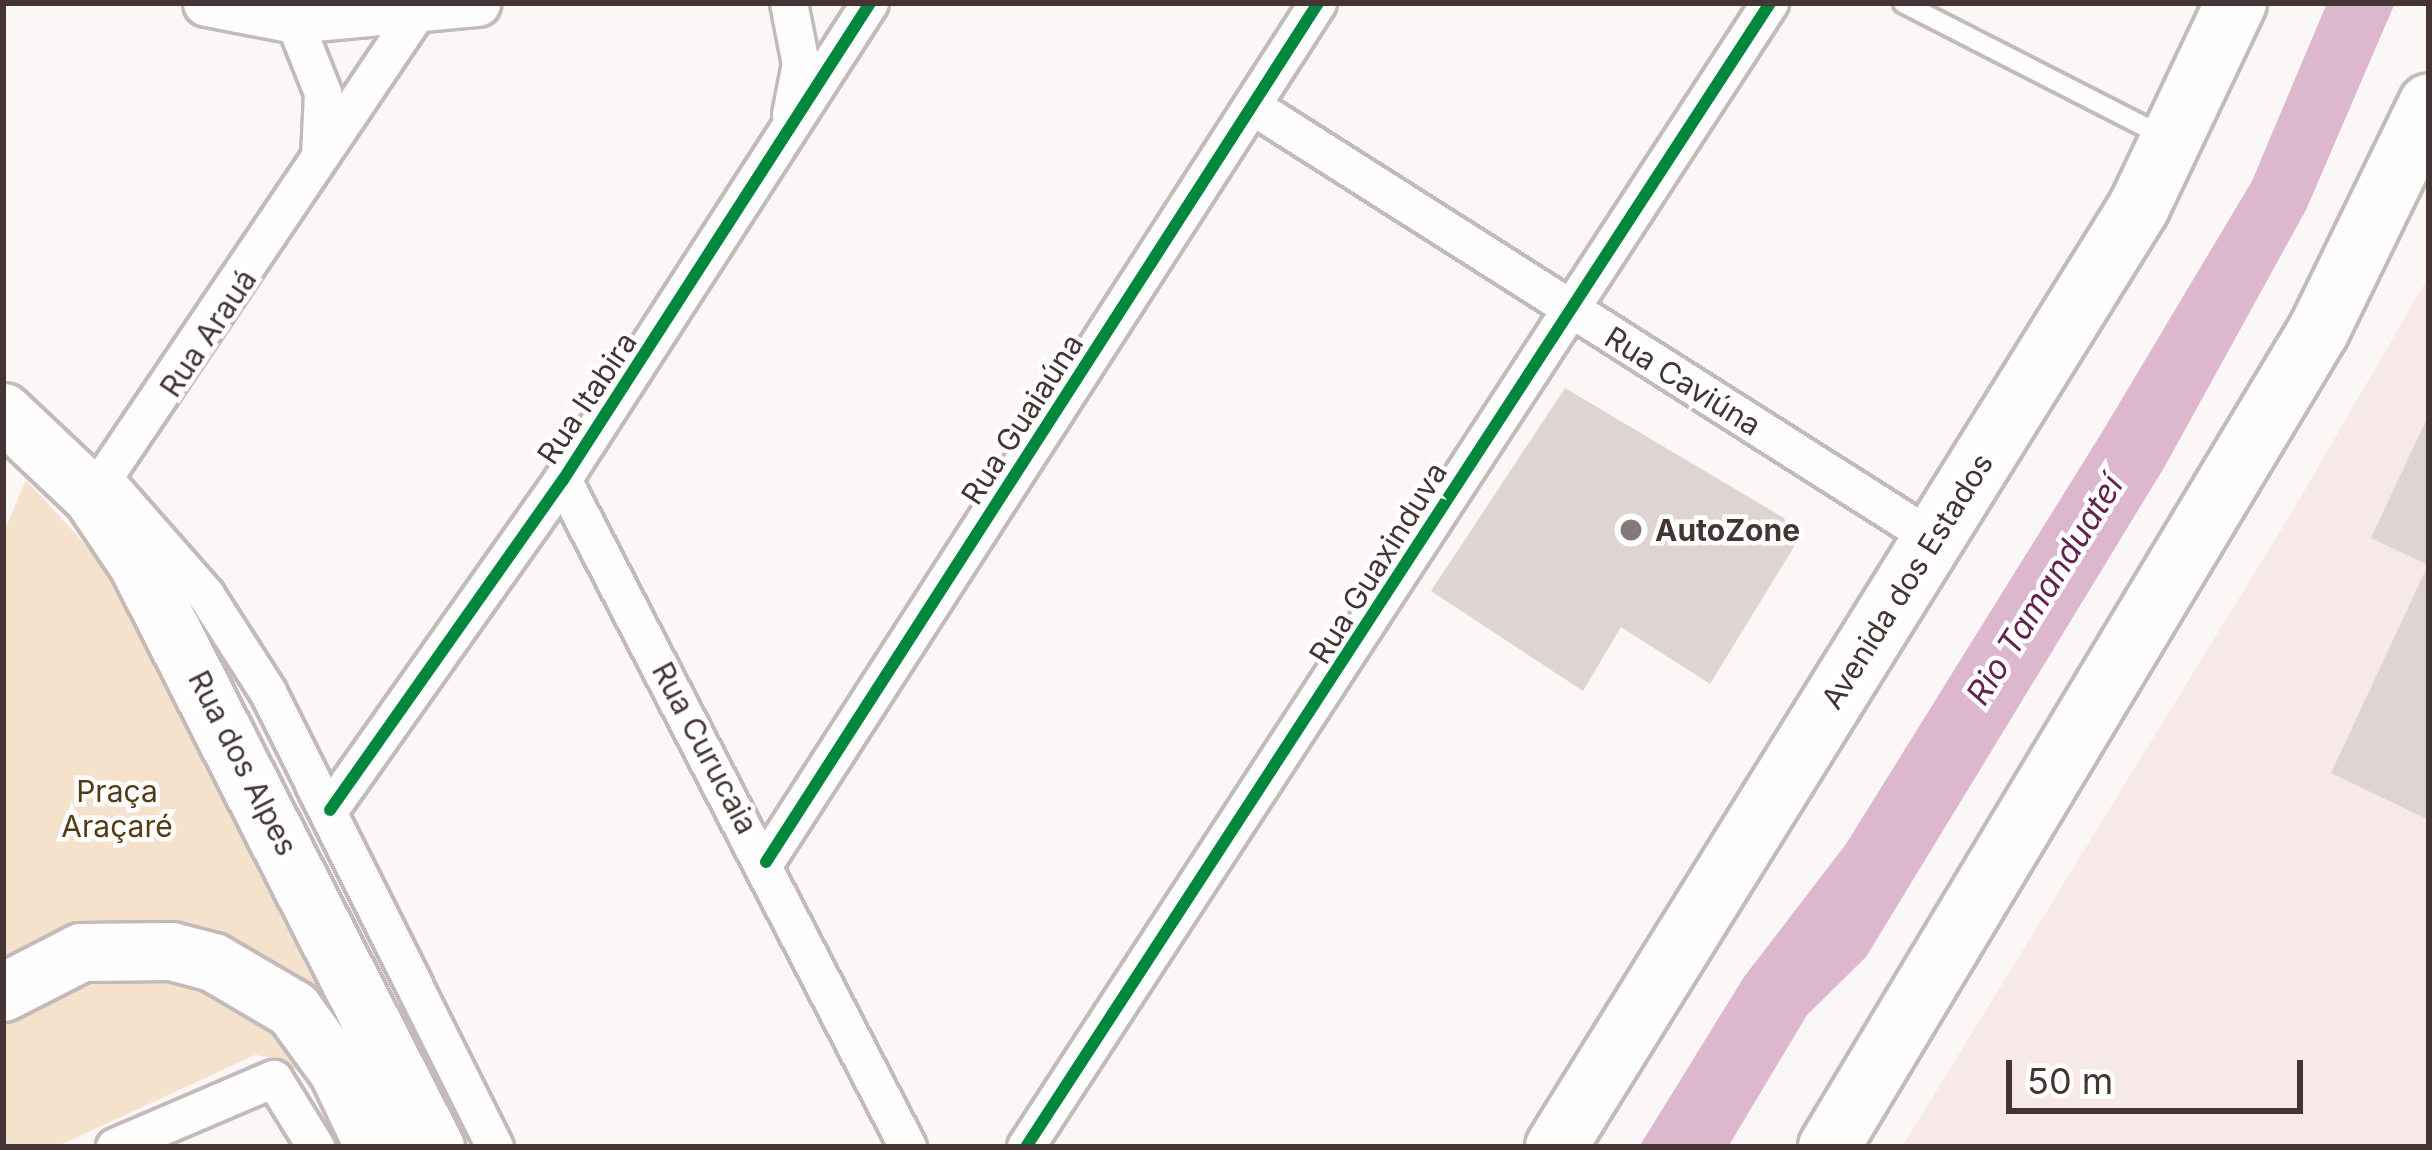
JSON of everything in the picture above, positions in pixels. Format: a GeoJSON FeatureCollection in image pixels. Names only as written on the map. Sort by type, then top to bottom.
{"type":"FeatureCollection","features":[{"type":"Feature","properties":{"kind":"highway","name":"Avenida dos Estados"},"geometry":{"type":"LineString","coordinates":[[1556,1147],[2173,140],[2236,3]]}},
{"type":"Feature","properties":{"kind":"highway"},"geometry":{"type":"LineString","coordinates":[[1829,1147],[2319,330],[2429,104]]}},
{"type":"Feature","properties":{"kind":"main road","name":"Rua dos Alpes"},"geometry":{"type":"LineString","coordinates":[[6,426],[99,488],[207,690],[434,1147]]}},
{"type":"Feature","properties":{"kind":"main road"},"geometry":{"type":"LineString","coordinates":[[3,992],[81,952],[171,951],[213,962],[293,1010],[338,1071],[374,1147]]}},
{"type":"Feature","properties":{"kind":"street"},"geometry":{"type":"LineString","coordinates":[[206,3],[294,20],[417,13],[477,3]]}},
{"type":"Feature","properties":{"kind":"street","name":"Rua Itabira"},"geometry":{"type":"LineString","coordinates":[[786,142],[801,64],[789,3]]}},
{"type":"Feature","properties":{"kind":"street","name":"Rua Itabira"},"geometry":{"type":"LineString","coordinates":[[330,811],[562,480],[786,142],[870,3]]}},
{"type":"Feature","properties":{"kind":"street","name":"Rua Guaiaúna"},"geometry":{"type":"LineString","coordinates":[[766,862],[1318,3]]}},
{"type":"Feature","properties":{"kind":"street","name":"Rua Guaxinduva"},"geometry":{"type":"LineString","coordinates":[[1026,1147],[1770,3]]}},
{"type":"Feature","properties":{"kind":"street","name":"Rua Arauá"},"geometry":{"type":"LineString","coordinates":[[99,488],[319,166],[417,13]]}},
{"type":"Feature","properties":{"kind":"street"},"geometry":{"type":"LineString","coordinates":[[294,20],[323,93],[319,166]]}},
{"type":"Feature","properties":{"kind":"street","name":"Rua Caviúna"},"geometry":{"type":"LineString","coordinates":[[1252,106],[1933,538]]}},
{"type":"Feature","properties":{"kind":"street","name":"Rua Curucaia"},"geometry":{"type":"LineString","coordinates":[[562,480],[766,862],[908,1147]]}},
{"type":"Feature","properties":{"kind":"street","name":"Rua dos Alpes"},"geometry":{"type":"LineString","coordinates":[[99,488],[237,640],[330,811],[495,1147]]}},
{"type":"Feature","properties":{"kind":"street"},"geometry":{"type":"LineString","coordinates":[[115,1147],[274,1079],[316,1147]]}},
{"type":"Feature","properties":{"kind":"lane"},"geometry":{"type":"LineString","coordinates":[[1903,3],[2173,140]]}},
{"type":"Feature","properties":{"kind":"shaded area"},"geometry":{"type":"Polygon","coordinates":[[[2429,276],[2429,1147],[1902,1147],[2292,512],[2429,276]]]}},
{"type":"Feature","properties":{"kind":"green space","name":"Praça Araçaré"},"geometry":{"type":"Polygon","coordinates":[[[26,480],[131,594],[360,1050],[266,958],[164,924],[94,926],[3,959],[3,534],[26,480]]]}},
{"type":"Feature","properties":{"kind":"green space"},"geometry":{"type":"Polygon","coordinates":[[[174,973],[256,1009],[321,1088],[281,1059],[255,1055],[56,1147],[3,1147],[3,1018],[85,975],[174,973]]]}},
{"type":"Feature","properties":{"kind":"water","name":"Rio Tamanduateí"},"geometry":{"type":"Polygon","coordinates":[[[2327,3],[2395,3],[2306,210],[2165,466],[1866,957],[1807,1015],[1728,1147],[1639,1147],[1744,977],[1846,844],[2104,429],[2252,181],[2327,3]]]}},
{"type":"Feature","properties":{"kind":"building","name":"AutoZone"},"geometry":{"type":"Polygon","coordinates":[[[1565,388],[1784,518],[1797,542],[1710,684],[1621,627],[1583,691],[1431,591],[1565,388]]]}},
{"type":"Feature","properties":{"kind":"building"},"geometry":{"type":"Polygon","coordinates":[[[2429,414],[2429,820],[2331,773],[2428,565],[2371,538],[2429,414]]]}},
{"type":"Feature","properties":{"kind":"cycle path"},"geometry":{"type":"LineString","coordinates":[[330,810],[563,480],[870,3]]}},
{"type":"Feature","properties":{"kind":"cycle path"},"geometry":{"type":"LineString","coordinates":[[766,862],[1318,3]]}},
{"type":"Feature","properties":{"kind":"cycle path"},"geometry":{"type":"LineString","coordinates":[[1026,1147],[1770,3]]}},
{"type":"Feature","properties":{"kind":"place","name":"AutoZone"},"geometry":{"type":"Point","coordinates":[1631,530]}}]}
